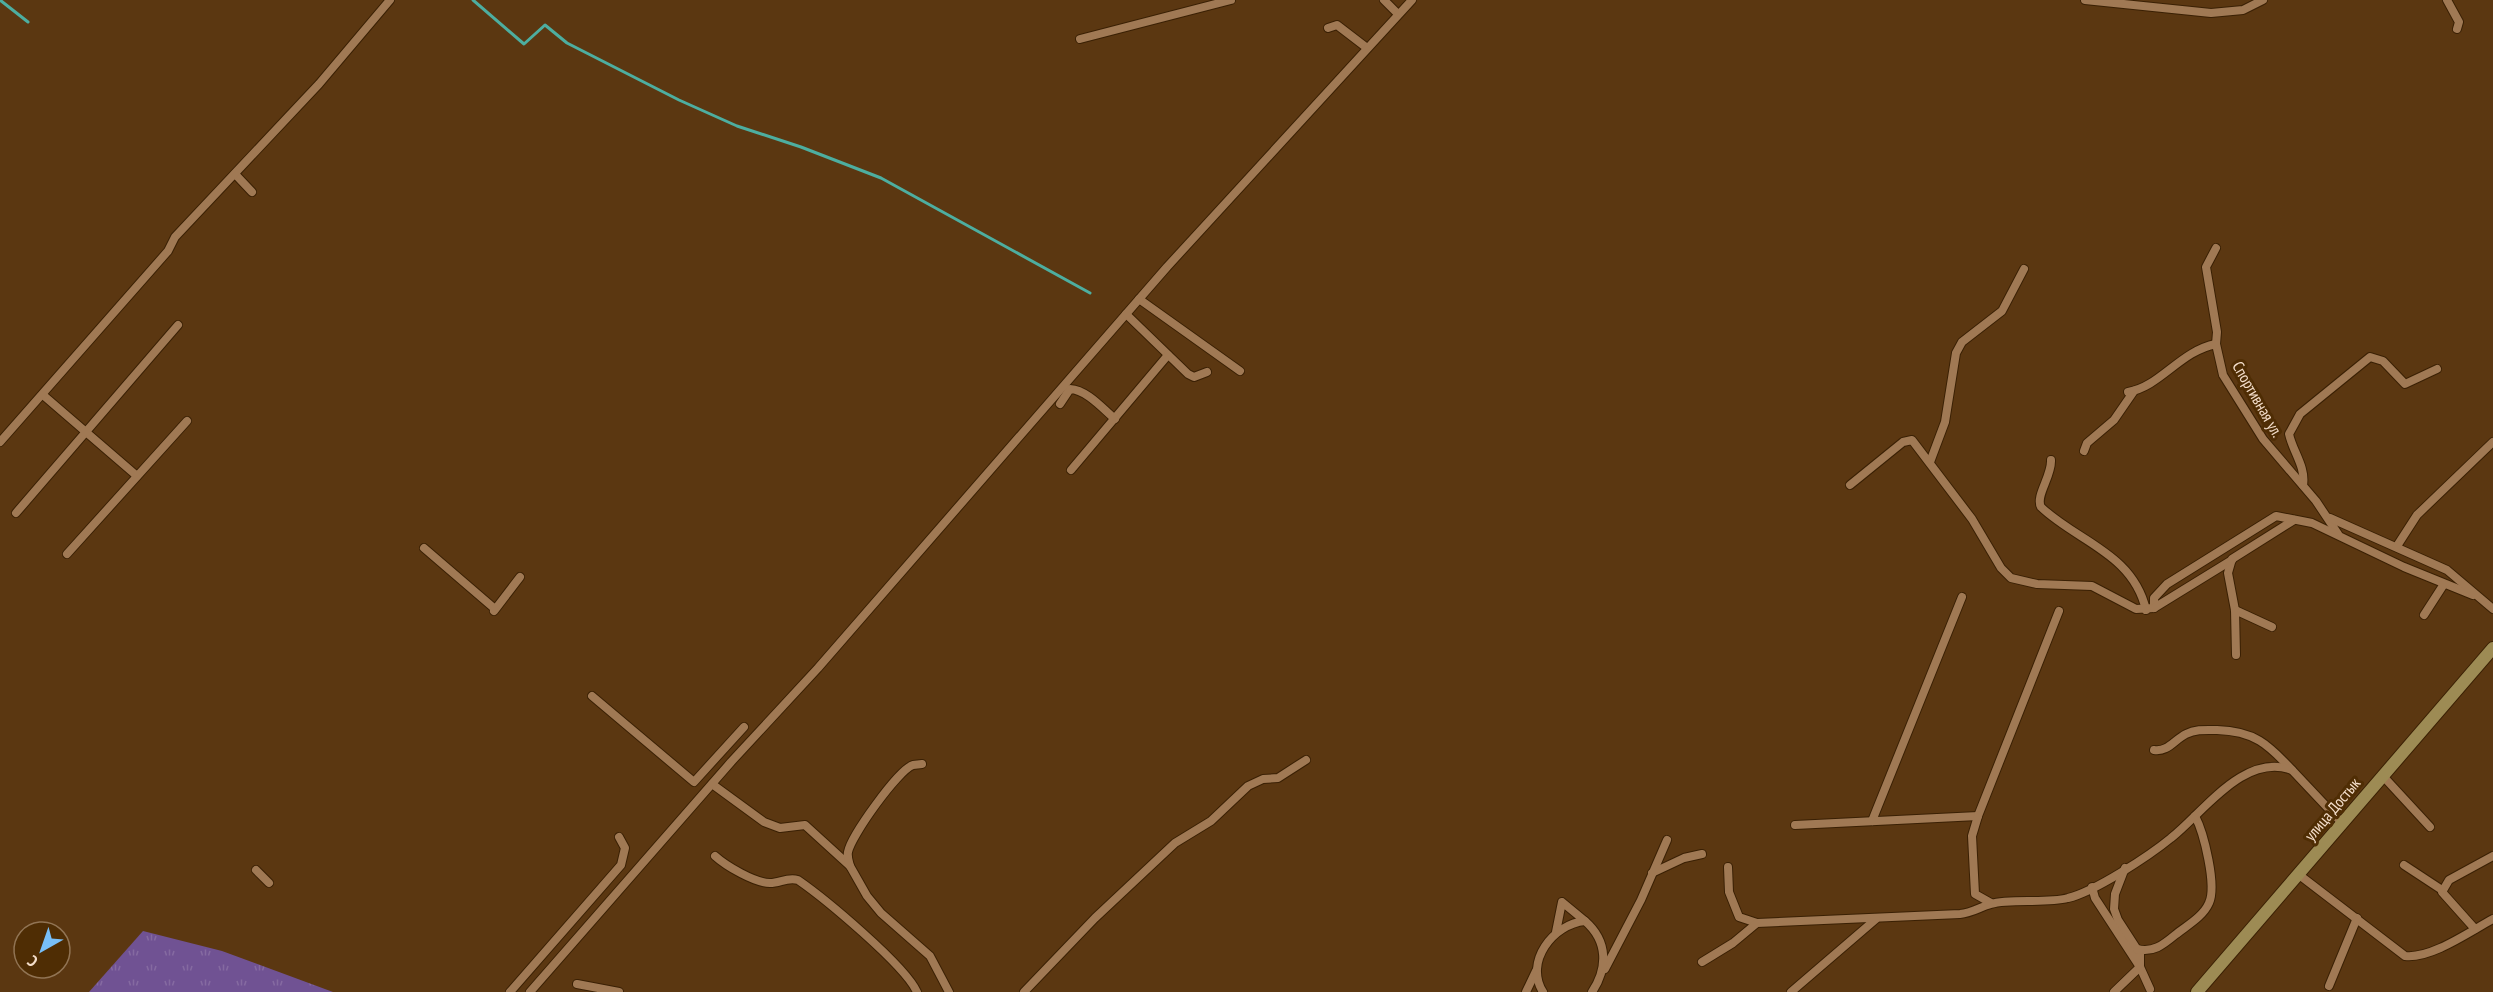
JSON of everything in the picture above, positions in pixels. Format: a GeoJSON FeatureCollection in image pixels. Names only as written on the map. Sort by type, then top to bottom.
{"type":"FeatureCollection","features":[{"type":"Feature","properties":{"kind":"main road","name":"улица Достык"},"geometry":{"type":"LineString","coordinates":[[2197,992],[2493,648]]}},
{"type":"Feature","properties":{"kind":"street"},"geometry":{"type":"LineString","coordinates":[[0,442],[160,260],[175,237],[319,84],[390,0]]}},
{"type":"Feature","properties":{"kind":"street"},"geometry":{"type":"LineString","coordinates":[[1080,39],[1231,0]]}},
{"type":"Feature","properties":{"kind":"street"},"geometry":{"type":"LineString","coordinates":[[1384,0],[1398,14]]}},
{"type":"Feature","properties":{"kind":"street"},"geometry":{"type":"LineString","coordinates":[[530,992],[538,988],[712,784],[1066,389],[1139,299],[1412,0]]}},
{"type":"Feature","properties":{"kind":"street"},"geometry":{"type":"LineString","coordinates":[[2085,0],[2211,13],[2242,10],[2263,0]]}},
{"type":"Feature","properties":{"kind":"street"},"geometry":{"type":"LineString","coordinates":[[2447,0],[2459,22],[2457,29]]}},
{"type":"Feature","properties":{"kind":"street"},"geometry":{"type":"LineString","coordinates":[[1328,28],[1338,26],[1343,28],[1367,48]]}},
{"type":"Feature","properties":{"kind":"street"},"geometry":{"type":"LineString","coordinates":[[235,174],[252,192]]}},
{"type":"Feature","properties":{"kind":"street","name":"Спортивная ул."},"geometry":{"type":"LineString","coordinates":[[2216,248],[2206,267],[2217,332],[2216,344],[2223,375],[2262,439],[2303,485],[2338,534]]}},
{"type":"Feature","properties":{"kind":"street"},"geometry":{"type":"LineString","coordinates":[[1930,462],[1945,422],[1956,353],[1962,342],[2002,311],[2024,269]]}},
{"type":"Feature","properties":{"kind":"street"},"geometry":{"type":"LineString","coordinates":[[1139,299],[1240,371]]}},
{"type":"Feature","properties":{"kind":"street"},"geometry":{"type":"LineString","coordinates":[[1126,314],[1194,377],[1207,372]]}},
{"type":"Feature","properties":{"kind":"street"},"geometry":{"type":"LineString","coordinates":[[16,513],[178,325]]}},
{"type":"Feature","properties":{"kind":"street"},"geometry":{"type":"LineString","coordinates":[[2084,451],[2087,443],[2114,420],[2131,392],[2153,382],[2168,368],[2197,350],[2216,344]]}},
{"type":"Feature","properties":{"kind":"street"},"geometry":{"type":"LineString","coordinates":[[1071,470],[1168,355]]}},
{"type":"Feature","properties":{"kind":"street"},"geometry":{"type":"LineString","coordinates":[[2303,485],[2305,472],[2293,451],[2289,434],[2300,414],[2370,357],[2383,361],[2405,384],[2437,369]]}},
{"type":"Feature","properties":{"kind":"street"},"geometry":{"type":"LineString","coordinates":[[1060,404],[1066,389]]}},
{"type":"Feature","properties":{"kind":"street"},"geometry":{"type":"LineString","coordinates":[[1066,389],[1090,397],[1115,419]]}},
{"type":"Feature","properties":{"kind":"street"},"geometry":{"type":"LineString","coordinates":[[43,395],[137,476]]}},
{"type":"Feature","properties":{"kind":"street"},"geometry":{"type":"LineString","coordinates":[[68,554],[187,421]]}},
{"type":"Feature","properties":{"kind":"street"},"geometry":{"type":"LineString","coordinates":[[1850,485],[1908,439],[1930,462],[1972,519],[2001,568],[2011,578],[2037,584],[2092,586],[2136,609],[2150,609],[2295,521]]}},
{"type":"Feature","properties":{"kind":"street"},"geometry":{"type":"LineString","coordinates":[[2397,546],[2417,515],[2493,442]]}},
{"type":"Feature","properties":{"kind":"street"},"geometry":{"type":"LineString","coordinates":[[2051,460],[2052,471],[2039,496],[2041,507],[2119,564],[2150,609]]}},
{"type":"Feature","properties":{"kind":"street"},"geometry":{"type":"LineString","coordinates":[[2150,609],[2154,598],[2167,584],[2276,516],[2312,523],[2473,595]]}},
{"type":"Feature","properties":{"kind":"street"},"geometry":{"type":"LineString","coordinates":[[2328,517],[2447,570],[2473,595],[2493,609]]}},
{"type":"Feature","properties":{"kind":"street"},"geometry":{"type":"LineString","coordinates":[[424,548],[494,610],[520,577]]}},
{"type":"Feature","properties":{"kind":"street"},"geometry":{"type":"LineString","coordinates":[[2232,559],[2228,573],[2235,610],[2235,655]]}},
{"type":"Feature","properties":{"kind":"street"},"geometry":{"type":"LineString","coordinates":[[2424,615],[2444,584]]}},
{"type":"Feature","properties":{"kind":"street"},"geometry":{"type":"LineString","coordinates":[[1872,821],[1962,597]]}},
{"type":"Feature","properties":{"kind":"street"},"geometry":{"type":"LineString","coordinates":[[2235,610],[2272,627]]}},
{"type":"Feature","properties":{"kind":"street"},"geometry":{"type":"LineString","coordinates":[[1991,903],[1975,894],[1972,836],[2059,611]]}},
{"type":"Feature","properties":{"kind":"street"},"geometry":{"type":"LineString","coordinates":[[592,696],[694,782],[744,727]]}},
{"type":"Feature","properties":{"kind":"street"},"geometry":{"type":"LineString","coordinates":[[2154,750],[2163,750],[2196,730],[2242,732],[2252,735],[2292,770],[2342,822]]}},
{"type":"Feature","properties":{"kind":"street"},"geometry":{"type":"LineString","coordinates":[[1024,992],[1095,918],[1175,843],[1211,821],[1248,786],[1263,779],[1278,778],[1306,760]]}},
{"type":"Feature","properties":{"kind":"street"},"geometry":{"type":"LineString","coordinates":[[850,867],[847,854],[854,836],[903,772],[913,765],[922,764]]}},
{"type":"Feature","properties":{"kind":"street"},"geometry":{"type":"LineString","coordinates":[[1738,917],[1757,923],[1966,914],[1991,903],[2069,898],[2125,868],[2171,839],[2195,816],[2248,774],[2278,767],[2292,770]]}},
{"type":"Feature","properties":{"kind":"street"},"geometry":{"type":"LineString","coordinates":[[2382,775],[2430,827]]}},
{"type":"Feature","properties":{"kind":"street"},"geometry":{"type":"LineString","coordinates":[[712,784],[748,813],[764,822],[780,828],[805,825],[850,867],[867,896],[881,913],[930,956],[949,992]]}},
{"type":"Feature","properties":{"kind":"street"},"geometry":{"type":"LineString","coordinates":[[1795,825],[1978,816]]}},
{"type":"Feature","properties":{"kind":"street"},"geometry":{"type":"LineString","coordinates":[[2137,949],[2151,950],[2167,942],[2208,905],[2211,888],[2206,846],[2195,816]]}},
{"type":"Feature","properties":{"kind":"street"},"geometry":{"type":"LineString","coordinates":[[510,992],[621,865],[625,848],[619,837]]}},
{"type":"Feature","properties":{"kind":"street"},"geometry":{"type":"LineString","coordinates":[[1592,992],[1641,900],[1668,840]]}},
{"type":"Feature","properties":{"kind":"street"},"geometry":{"type":"LineString","coordinates":[[1652,873],[1684,858],[1701,854]]}},
{"type":"Feature","properties":{"kind":"street"},"geometry":{"type":"LineString","coordinates":[[715,856],[727,867],[767,883],[792,878],[798,880],[881,951],[907,977],[917,992]]}},
{"type":"Feature","properties":{"kind":"street"},"geometry":{"type":"LineString","coordinates":[[2442,890],[2449,880],[2493,856]]}},
{"type":"Feature","properties":{"kind":"street"},"geometry":{"type":"LineString","coordinates":[[2404,865],[2442,890],[2444,896],[2475,929]]}},
{"type":"Feature","properties":{"kind":"street"},"geometry":{"type":"LineString","coordinates":[[1728,867],[1729,892],[1745,933]]}},
{"type":"Feature","properties":{"kind":"street"},"geometry":{"type":"LineString","coordinates":[[2125,868],[2115,894],[2115,909],[2118,920],[2137,949],[2140,967]]}},
{"type":"Feature","properties":{"kind":"street"},"geometry":{"type":"LineString","coordinates":[[256,870],[269,883]]}},
{"type":"Feature","properties":{"kind":"street"},"geometry":{"type":"LineString","coordinates":[[2298,874],[2395,950],[2410,957],[2429,953],[2493,919]]}},
{"type":"Feature","properties":{"kind":"street"},"geometry":{"type":"LineString","coordinates":[[2092,887],[2095,898],[2140,967],[2150,989]]}},
{"type":"Feature","properties":{"kind":"street"},"geometry":{"type":"LineString","coordinates":[[1526,992],[1545,946],[1560,925],[1562,902],[1585,921],[1601,947],[1604,972]]}},
{"type":"Feature","properties":{"kind":"street"},"geometry":{"type":"LineString","coordinates":[[2329,986],[2357,918]]}},
{"type":"Feature","properties":{"kind":"street"},"geometry":{"type":"LineString","coordinates":[[1791,992],[1876,919]]}},
{"type":"Feature","properties":{"kind":"street"},"geometry":{"type":"LineString","coordinates":[[1555,933],[1569,925],[1585,921]]}},
{"type":"Feature","properties":{"kind":"street"},"geometry":{"type":"LineString","coordinates":[[1702,962],[1757,923]]}},
{"type":"Feature","properties":{"kind":"street"},"geometry":{"type":"LineString","coordinates":[[2114,992],[2140,967]]}},
{"type":"Feature","properties":{"kind":"street"},"geometry":{"type":"LineString","coordinates":[[1536,971],[1543,992]]}},
{"type":"Feature","properties":{"kind":"street"},"geometry":{"type":"LineString","coordinates":[[577,984],[619,992]]}},
{"type":"Feature","properties":{"kind":"green space"},"geometry":{"type":"Polygon","coordinates":[[[143,931],[222,951],[333,992],[89,992],[143,931]]]}},
{"type":"Feature","properties":{"kind":"waterway"},"geometry":{"type":"LineString","coordinates":[[0,0],[28,22]]}},
{"type":"Feature","properties":{"kind":"waterway"},"geometry":{"type":"LineString","coordinates":[[473,0],[524,44],[545,25],[567,43],[679,100],[737,126],[801,147],[881,178],[1090,293]]}}]}
